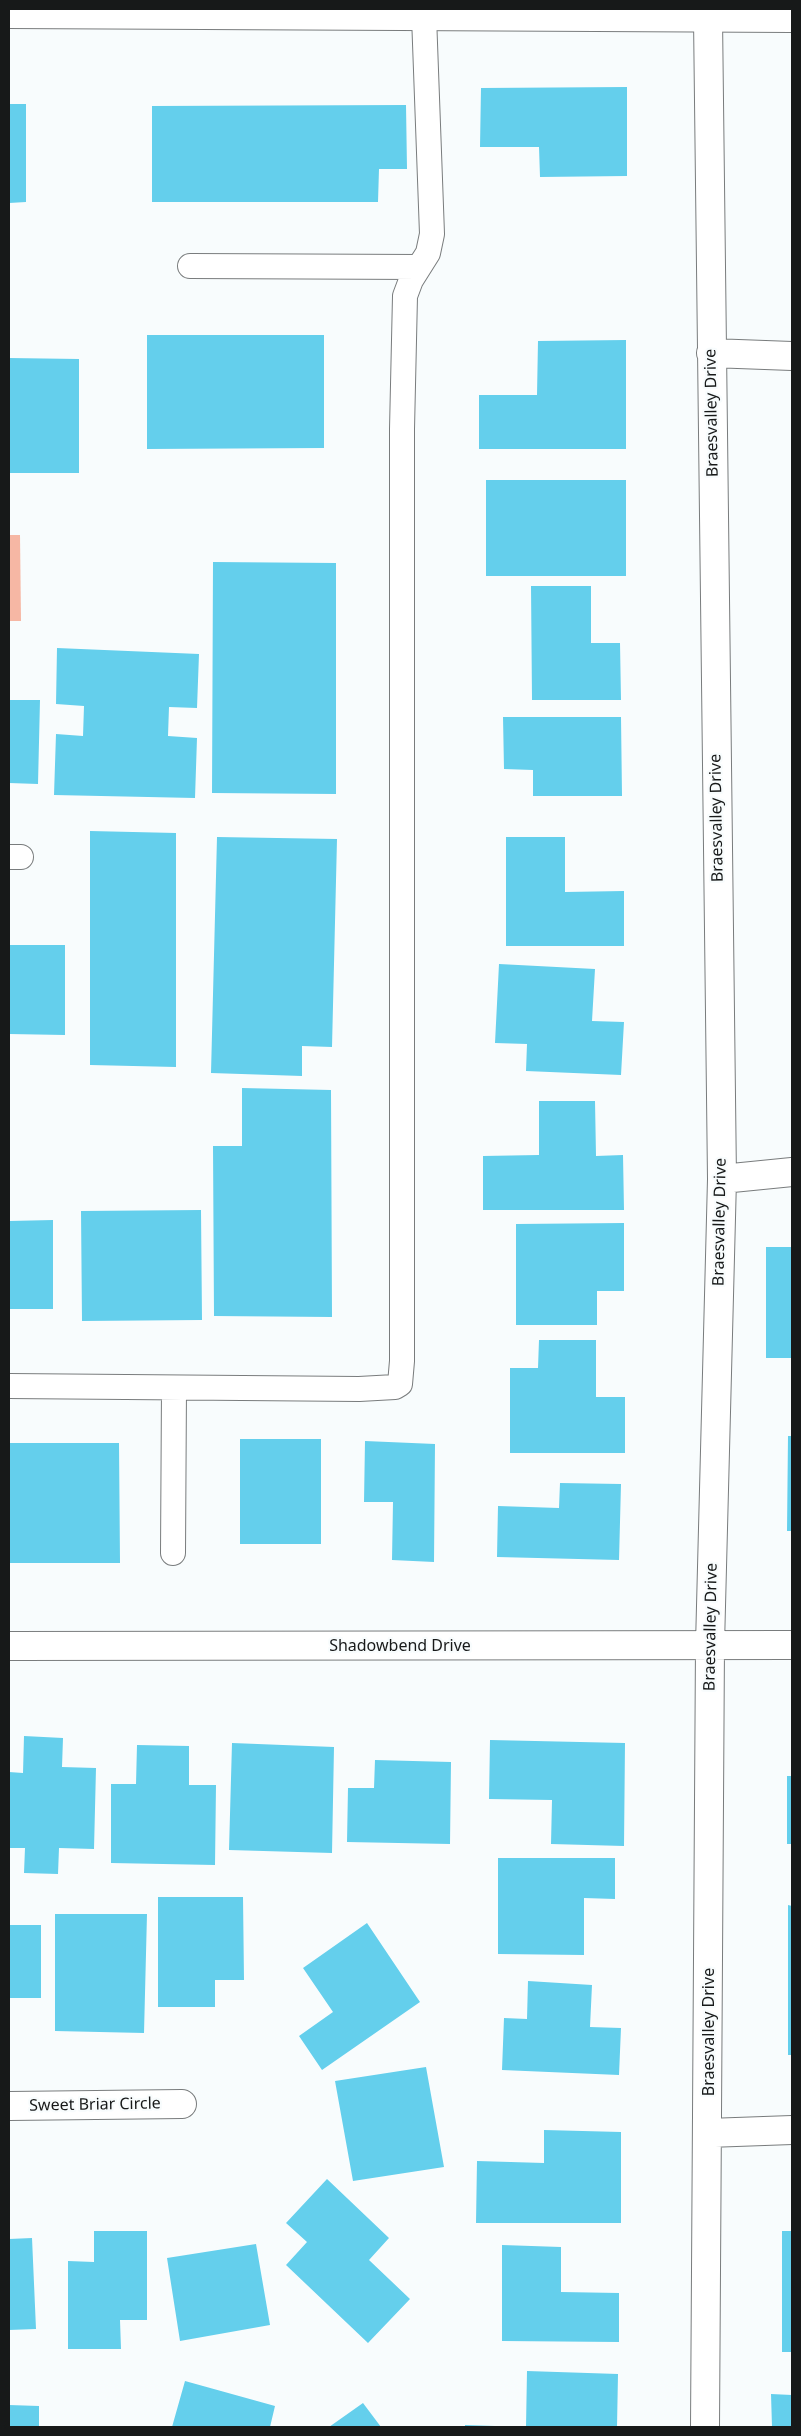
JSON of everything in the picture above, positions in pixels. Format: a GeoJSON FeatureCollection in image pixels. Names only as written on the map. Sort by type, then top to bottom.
{"type":"FeatureCollection","features":[{"type":"Feature","properties":{"kind":"street"},"geometry":{"type":"LineString","coordinates":[[9,14],[792,18]]}},
{"type":"Feature","properties":{"kind":"street","name":"Braesvalley Drive"},"geometry":{"type":"LineString","coordinates":[[705,2427],[710,1645],[722,1179],[708,18]]}},
{"type":"Feature","properties":{"kind":"street"},"geometry":{"type":"LineString","coordinates":[[711,353],[792,356]]}},
{"type":"Feature","properties":{"kind":"street"},"geometry":{"type":"LineString","coordinates":[[722,1179],[792,1172]]}},
{"type":"Feature","properties":{"kind":"street","name":"Shadowbend Drive"},"geometry":{"type":"LineString","coordinates":[[9,1646],[792,1645]]}},
{"type":"Feature","properties":{"kind":"street","name":"Sweet Briar Circle"},"geometry":{"type":"LineString","coordinates":[[9,2106],[182,2104]]}},
{"type":"Feature","properties":{"kind":"street"},"geometry":{"type":"LineString","coordinates":[[708,2133],[792,2130]]}},
{"type":"Feature","properties":{"kind":"lane"},"geometry":{"type":"LineString","coordinates":[[9,1386],[359,1389],[395,1387],[400,1384],[402,1361],[402,429],[405,296],[428,253],[432,234],[424,16]]}},
{"type":"Feature","properties":{"kind":"lane"},"geometry":{"type":"LineString","coordinates":[[190,266],[419,267]]}},
{"type":"Feature","properties":{"kind":"lane"},"geometry":{"type":"LineString","coordinates":[[173,1553],[174,1388]]}},
{"type":"Feature","properties":{"kind":"shaded area"},"geometry":{"type":"Polygon","coordinates":[[[9,535],[20,535],[21,621],[9,621],[9,535]]]}},
{"type":"Feature","properties":{"kind":"building"},"geometry":{"type":"Polygon","coordinates":[[[627,87],[627,176],[540,177],[539,147],[480,147],[481,88],[627,87]]]}},
{"type":"Feature","properties":{"kind":"building"},"geometry":{"type":"Polygon","coordinates":[[[9,104],[26,104],[26,202],[9,203],[9,104]]]}},
{"type":"Feature","properties":{"kind":"building"},"geometry":{"type":"Polygon","coordinates":[[[406,105],[407,169],[379,169],[378,202],[152,202],[152,106],[406,105]]]}},
{"type":"Feature","properties":{"kind":"building"},"geometry":{"type":"Polygon","coordinates":[[[147,335],[324,335],[324,448],[147,449],[147,335]]]}},
{"type":"Feature","properties":{"kind":"building"},"geometry":{"type":"Polygon","coordinates":[[[626,340],[626,449],[479,449],[479,395],[537,395],[538,341],[626,340]]]}},
{"type":"Feature","properties":{"kind":"building"},"geometry":{"type":"Polygon","coordinates":[[[9,358],[79,359],[79,473],[9,473],[9,358]]]}},
{"type":"Feature","properties":{"kind":"building"},"geometry":{"type":"Polygon","coordinates":[[[486,480],[626,480],[626,576],[486,576],[486,480]]]}},
{"type":"Feature","properties":{"kind":"building"},"geometry":{"type":"Polygon","coordinates":[[[213,562],[336,563],[336,794],[212,793],[213,562]]]}},
{"type":"Feature","properties":{"kind":"building"},"geometry":{"type":"Polygon","coordinates":[[[531,586],[591,586],[591,643],[620,643],[621,700],[532,700],[531,586]]]}},
{"type":"Feature","properties":{"kind":"building"},"geometry":{"type":"Polygon","coordinates":[[[57,648],[199,654],[197,708],[169,707],[168,736],[197,738],[195,798],[54,795],[56,734],[83,736],[84,706],[56,704],[57,648]]]}},
{"type":"Feature","properties":{"kind":"building"},"geometry":{"type":"Polygon","coordinates":[[[9,700],[40,700],[38,784],[9,783],[9,700]]]}},
{"type":"Feature","properties":{"kind":"building"},"geometry":{"type":"Polygon","coordinates":[[[503,717],[621,717],[622,796],[533,796],[533,770],[504,769],[503,717]]]}},
{"type":"Feature","properties":{"kind":"building"},"geometry":{"type":"Polygon","coordinates":[[[90,831],[176,833],[176,1067],[90,1065],[90,831]]]}},
{"type":"Feature","properties":{"kind":"building"},"geometry":{"type":"Polygon","coordinates":[[[217,837],[337,839],[332,1047],[302,1046],[302,1076],[211,1073],[217,837]]]}},
{"type":"Feature","properties":{"kind":"building"},"geometry":{"type":"Polygon","coordinates":[[[506,837],[565,837],[565,892],[624,891],[624,946],[506,946],[506,837]]]}},
{"type":"Feature","properties":{"kind":"building"},"geometry":{"type":"Polygon","coordinates":[[[9,945],[65,945],[65,1035],[9,1034],[9,945]]]}},
{"type":"Feature","properties":{"kind":"building"},"geometry":{"type":"Polygon","coordinates":[[[499,964],[595,969],[592,1021],[624,1022],[621,1075],[526,1071],[527,1044],[495,1043],[499,964]]]}},
{"type":"Feature","properties":{"kind":"building"},"geometry":{"type":"Polygon","coordinates":[[[242,1088],[331,1090],[332,1317],[214,1316],[213,1146],[242,1146],[242,1088]]]}},
{"type":"Feature","properties":{"kind":"building"},"geometry":{"type":"Polygon","coordinates":[[[539,1101],[595,1101],[596,1156],[623,1155],[624,1210],[483,1210],[483,1156],[539,1155],[539,1101]]]}},
{"type":"Feature","properties":{"kind":"building"},"geometry":{"type":"Polygon","coordinates":[[[201,1210],[202,1320],[82,1321],[81,1211],[201,1210]]]}},
{"type":"Feature","properties":{"kind":"building"},"geometry":{"type":"Polygon","coordinates":[[[53,1220],[53,1309],[9,1309],[9,1221],[53,1220]]]}},
{"type":"Feature","properties":{"kind":"building"},"geometry":{"type":"Polygon","coordinates":[[[624,1223],[624,1291],[597,1291],[597,1325],[516,1325],[516,1224],[624,1223]]]}},
{"type":"Feature","properties":{"kind":"building"},"geometry":{"type":"Polygon","coordinates":[[[766,1247],[792,1247],[792,1358],[766,1358],[766,1247]]]}},
{"type":"Feature","properties":{"kind":"building"},"geometry":{"type":"Polygon","coordinates":[[[539,1340],[596,1340],[596,1397],[625,1397],[625,1453],[510,1453],[510,1368],[538,1368],[539,1340]]]}},
{"type":"Feature","properties":{"kind":"building"},"geometry":{"type":"Polygon","coordinates":[[[788,1436],[792,1436],[792,1531],[787,1531],[788,1436]]]}},
{"type":"Feature","properties":{"kind":"building"},"geometry":{"type":"Polygon","coordinates":[[[240,1439],[321,1439],[321,1544],[240,1544],[240,1439]]]}},
{"type":"Feature","properties":{"kind":"building"},"geometry":{"type":"Polygon","coordinates":[[[365,1441],[435,1444],[434,1562],[392,1560],[393,1502],[364,1502],[365,1441]]]}},
{"type":"Feature","properties":{"kind":"building"},"geometry":{"type":"Polygon","coordinates":[[[9,1443],[119,1443],[120,1563],[9,1563],[9,1443]]]}},
{"type":"Feature","properties":{"kind":"building"},"geometry":{"type":"Polygon","coordinates":[[[560,1483],[621,1484],[619,1560],[497,1557],[498,1506],[559,1508],[560,1483]]]}},
{"type":"Feature","properties":{"kind":"building"},"geometry":{"type":"Polygon","coordinates":[[[24,1736],[63,1738],[62,1767],[96,1768],[94,1849],[59,1848],[58,1874],[24,1873],[25,1848],[9,1848],[9,1772],[23,1773],[24,1736]]]}},
{"type":"Feature","properties":{"kind":"building"},"geometry":{"type":"Polygon","coordinates":[[[490,1740],[625,1743],[624,1846],[551,1844],[552,1800],[489,1799],[490,1740]]]}},
{"type":"Feature","properties":{"kind":"building"},"geometry":{"type":"Polygon","coordinates":[[[232,1743],[334,1747],[332,1853],[229,1850],[232,1743]]]}},
{"type":"Feature","properties":{"kind":"building"},"geometry":{"type":"Polygon","coordinates":[[[137,1745],[189,1746],[189,1785],[216,1785],[215,1865],[111,1863],[111,1784],[136,1784],[137,1745]]]}},
{"type":"Feature","properties":{"kind":"building"},"geometry":{"type":"Polygon","coordinates":[[[375,1760],[451,1762],[450,1844],[347,1842],[348,1788],[374,1788],[375,1760]]]}},
{"type":"Feature","properties":{"kind":"building"},"geometry":{"type":"Polygon","coordinates":[[[787,1776],[792,1776],[792,1844],[787,1844],[787,1776]]]}},
{"type":"Feature","properties":{"kind":"building"},"geometry":{"type":"Polygon","coordinates":[[[498,1858],[615,1858],[615,1899],[584,1898],[584,1955],[498,1954],[498,1858]]]}},
{"type":"Feature","properties":{"kind":"building"},"geometry":{"type":"Polygon","coordinates":[[[158,1897],[243,1897],[244,1980],[215,1980],[215,2007],[158,2007],[158,1897]]]}},
{"type":"Feature","properties":{"kind":"building"},"geometry":{"type":"Polygon","coordinates":[[[788,1905],[792,1906],[792,2055],[788,2055],[788,1905]]]}},
{"type":"Feature","properties":{"kind":"building"},"geometry":{"type":"Polygon","coordinates":[[[55,1914],[147,1914],[144,2033],[55,2031],[55,1914]]]}},
{"type":"Feature","properties":{"kind":"building"},"geometry":{"type":"Polygon","coordinates":[[[367,1923],[420,2002],[322,2070],[299,2036],[333,2012],[303,1968],[367,1923]]]}},
{"type":"Feature","properties":{"kind":"building"},"geometry":{"type":"Polygon","coordinates":[[[9,1925],[41,1925],[41,1998],[9,1998],[9,1925]]]}},
{"type":"Feature","properties":{"kind":"building"},"geometry":{"type":"Polygon","coordinates":[[[528,1981],[592,1985],[590,2027],[621,2028],[619,2075],[502,2070],[504,2018],[527,2019],[528,1981]]]}},
{"type":"Feature","properties":{"kind":"building"},"geometry":{"type":"Polygon","coordinates":[[[426,2067],[444,2167],[353,2181],[335,2081],[426,2067]]]}},
{"type":"Feature","properties":{"kind":"building"},"geometry":{"type":"Polygon","coordinates":[[[544,2130],[621,2132],[621,2223],[476,2223],[477,2161],[544,2163],[544,2130]]]}},
{"type":"Feature","properties":{"kind":"building"},"geometry":{"type":"Polygon","coordinates":[[[327,2179],[389,2238],[369,2260],[410,2299],[368,2343],[286,2265],[307,2242],[286,2223],[327,2179]]]}},
{"type":"Feature","properties":{"kind":"building"},"geometry":{"type":"Polygon","coordinates":[[[94,2231],[147,2231],[147,2320],[120,2320],[121,2349],[68,2349],[68,2261],[94,2262],[94,2231]]]}},
{"type":"Feature","properties":{"kind":"building"},"geometry":{"type":"Polygon","coordinates":[[[782,2231],[792,2231],[792,2352],[782,2352],[782,2231]]]}},
{"type":"Feature","properties":{"kind":"building"},"geometry":{"type":"Polygon","coordinates":[[[32,2238],[36,2329],[9,2330],[9,2239],[32,2238]]]}},
{"type":"Feature","properties":{"kind":"building"},"geometry":{"type":"Polygon","coordinates":[[[256,2244],[270,2325],[180,2341],[167,2258],[256,2244]]]}},
{"type":"Feature","properties":{"kind":"building"},"geometry":{"type":"Polygon","coordinates":[[[502,2245],[561,2247],[561,2292],[619,2293],[619,2342],[502,2341],[502,2245]]]}},
{"type":"Feature","properties":{"kind":"building"},"geometry":{"type":"Polygon","coordinates":[[[527,2371],[618,2374],[617,2427],[526,2427],[527,2371]]]}},
{"type":"Feature","properties":{"kind":"building"},"geometry":{"type":"Polygon","coordinates":[[[185,2381],[275,2406],[270,2427],[172,2427],[185,2381]]]}},
{"type":"Feature","properties":{"kind":"building"},"geometry":{"type":"Polygon","coordinates":[[[771,2394],[792,2395],[792,2427],[772,2427],[771,2394]]]}},
{"type":"Feature","properties":{"kind":"building"},"geometry":{"type":"Polygon","coordinates":[[[363,2403],[381,2427],[329,2427],[363,2403]]]}},
{"type":"Feature","properties":{"kind":"building"},"geometry":{"type":"Polygon","coordinates":[[[9,2405],[39,2406],[39,2427],[9,2427],[9,2405]]]}},
{"type":"Feature","properties":{"kind":"building"},"geometry":{"type":"Polygon","coordinates":[[[465,2425],[495,2426],[495,2427],[465,2427],[465,2425]]]}}]}
